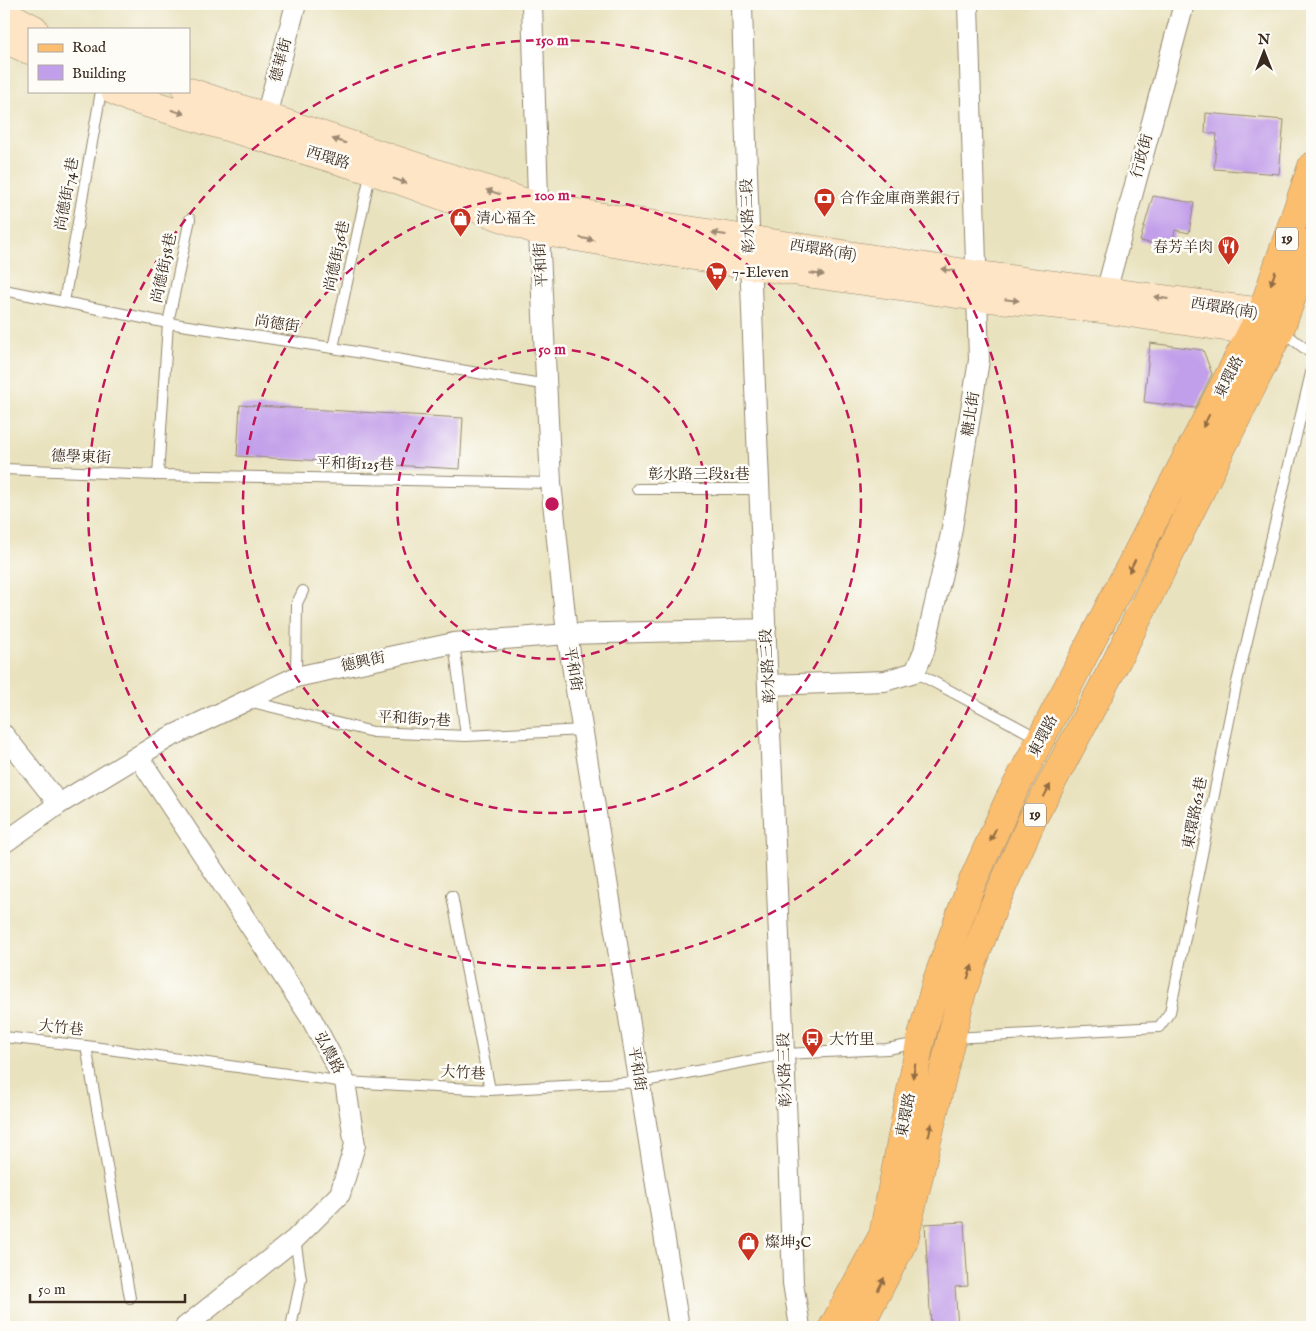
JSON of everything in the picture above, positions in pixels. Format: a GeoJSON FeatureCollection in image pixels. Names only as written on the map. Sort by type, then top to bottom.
{"type":"FeatureCollection","features":[{"type":"Feature","properties":{"kind":"main road"},"geometry":{"type":"LineString","coordinates":[[4,13],[32,28]]}},
{"type":"Feature","properties":{"kind":"main road"},"geometry":{"type":"LineString","coordinates":[[4,39],[28,50]]}},
{"type":"Feature","properties":{"kind":"main road","name":"西環路"},"geometry":{"type":"LineString","coordinates":[[118,92],[130,98],[539,219]]}},
{"type":"Feature","properties":{"kind":"main road","name":"西環路"},"geometry":{"type":"LineString","coordinates":[[190,92],[266,116],[539,219]]}},
{"type":"Feature","properties":{"kind":"main road","name":"東環路"},"geometry":{"type":"LineString","coordinates":[[833,1327],[883,1235],[934,1041],[962,992],[993,908],[1032,820],[1117,660],[1265,324],[1312,166]]}},
{"type":"Feature","properties":{"kind":"main road","name":"西環路(南)"},"geometry":{"type":"LineString","coordinates":[[539,219],[748,238],[978,286]]}},
{"type":"Feature","properties":{"kind":"main road","name":"西環路(南)"},"geometry":{"type":"LineString","coordinates":[[539,219],[749,265],[978,286],[1104,300],[1265,324]]}},
{"type":"Feature","properties":{"kind":"main road","name":"東環路"},"geometry":{"type":"LineString","coordinates":[[859,1327],[904,1240],[934,1041],[936,983],[971,885],[1008,802],[1041,739],[1265,324],[1312,242]]}},
{"type":"Feature","properties":{"kind":"street","name":"德華街"},"geometry":{"type":"LineString","coordinates":[[266,116],[296,4]]}},
{"type":"Feature","properties":{"kind":"street","name":"平和街"},"geometry":{"type":"LineString","coordinates":[[532,4],[539,219],[551,483],[567,634],[679,1327]]}},
{"type":"Feature","properties":{"kind":"street","name":"彰水路三段"},"geometry":{"type":"LineString","coordinates":[[742,4],[749,265],[785,1054],[793,1283],[800,1327]]}},
{"type":"Feature","properties":{"kind":"street","name":"糖北街"},"geometry":{"type":"LineString","coordinates":[[915,672],[924,651],[953,524],[979,360],[968,4]]}},
{"type":"Feature","properties":{"kind":"street","name":"行政街"},"geometry":{"type":"LineString","coordinates":[[1104,300],[1184,4]]}},
{"type":"Feature","properties":{"kind":"street","name":"德興街"},"geometry":{"type":"LineString","coordinates":[[4,843],[59,804],[168,738],[296,677],[454,643],[567,634],[766,629]]}},
{"type":"Feature","properties":{"kind":"street"},"geometry":{"type":"LineString","coordinates":[[769,685],[885,681],[915,672]]}},
{"type":"Feature","properties":{"kind":"street"},"geometry":{"type":"LineString","coordinates":[[4,735],[59,804]]}},
{"type":"Feature","properties":{"kind":"street","name":"弘農路"},"geometry":{"type":"LineString","coordinates":[[138,756],[311,1018],[345,1082],[355,1145],[340,1194],[295,1239],[185,1327]]}},
{"type":"Feature","properties":{"kind":"lane","name":"尚德街74巷"},"geometry":{"type":"LineString","coordinates":[[64,302],[101,92]]}},
{"type":"Feature","properties":{"kind":"lane","name":"尚德街36巷"},"geometry":{"type":"LineString","coordinates":[[333,348],[370,170]]}},
{"type":"Feature","properties":{"kind":"lane","name":"尚德街58巷"},"geometry":{"type":"LineString","coordinates":[[158,475],[168,323],[190,219]]}},
{"type":"Feature","properties":{"kind":"lane","name":"尚德街"},"geometry":{"type":"LineString","coordinates":[[4,290],[168,323],[333,348],[547,385]]}},
{"type":"Feature","properties":{"kind":"lane"},"geometry":{"type":"LineString","coordinates":[[1265,324],[1312,354]]}},
{"type":"Feature","properties":{"kind":"lane","name":"東環路62巷"},"geometry":{"type":"LineString","coordinates":[[934,1041],[1159,1027],[1170,1012],[1235,691],[1312,369]]}},
{"type":"Feature","properties":{"kind":"lane","name":"德學東街"},"geometry":{"type":"LineString","coordinates":[[4,469],[158,475]]}},
{"type":"Feature","properties":{"kind":"lane","name":"平和街125巷"},"geometry":{"type":"LineString","coordinates":[[158,475],[551,483]]}},
{"type":"Feature","properties":{"kind":"lane","name":"彰水路三段81巷"},"geometry":{"type":"LineString","coordinates":[[637,490],[760,490]]}},
{"type":"Feature","properties":{"kind":"lane"},"geometry":{"type":"LineString","coordinates":[[296,677],[297,603],[303,591]]}},
{"type":"Feature","properties":{"kind":"lane"},"geometry":{"type":"LineString","coordinates":[[454,643],[466,736]]}},
{"type":"Feature","properties":{"kind":"lane"},"geometry":{"type":"LineString","coordinates":[[915,672],[1041,739]]}},
{"type":"Feature","properties":{"kind":"lane","name":"平和街97巷"},"geometry":{"type":"LineString","coordinates":[[248,701],[373,732],[466,736],[583,730]]}},
{"type":"Feature","properties":{"kind":"lane"},"geometry":{"type":"LineString","coordinates":[[452,896],[490,1090]]}},
{"type":"Feature","properties":{"kind":"lane","name":"大竹巷"},"geometry":{"type":"LineString","coordinates":[[4,1037],[86,1046],[345,1082],[490,1090],[640,1082],[785,1054],[887,1048],[934,1041]]}},
{"type":"Feature","properties":{"kind":"lane"},"geometry":{"type":"LineString","coordinates":[[86,1046],[130,1298]]}},
{"type":"Feature","properties":{"kind":"lane"},"geometry":{"type":"LineString","coordinates":[[291,1327],[301,1279],[295,1239]]}},
{"type":"Feature","properties":{"kind":"building"},"geometry":{"type":"Polygon","coordinates":[[[1206,113],[1284,120],[1279,174],[1214,169],[1217,134],[1205,133],[1206,113]]]}},
{"type":"Feature","properties":{"kind":"building"},"geometry":{"type":"Polygon","coordinates":[[[1153,196],[1194,203],[1189,233],[1175,230],[1172,247],[1140,241],[1153,196]]]}},
{"type":"Feature","properties":{"kind":"building"},"geometry":{"type":"Polygon","coordinates":[[[1150,343],[1203,350],[1212,374],[1195,408],[1144,402],[1150,343]]]}},
{"type":"Feature","properties":{"kind":"building"},"geometry":{"type":"Polygon","coordinates":[[[240,405],[463,418],[460,469],[237,456],[240,405]]]}},
{"type":"Feature","properties":{"kind":"building"},"geometry":{"type":"Polygon","coordinates":[[[964,1222],[968,1286],[955,1287],[958,1327],[931,1327],[925,1224],[964,1222]]]}},
{"type":"Feature","properties":{"kind":"place","name":"合作金庫商業銀行"},"geometry":{"type":"Point","coordinates":[824,217]}},
{"type":"Feature","properties":{"kind":"place","name":"清心福全"},"geometry":{"type":"Point","coordinates":[460,237]}},
{"type":"Feature","properties":{"kind":"place","name":"春芳羊肉"},"geometry":{"type":"Point","coordinates":[1229,266]}},
{"type":"Feature","properties":{"kind":"place","name":"7-Eleven"},"geometry":{"type":"Point","coordinates":[716,291]}},
{"type":"Feature","properties":{"kind":"place","name":"大竹里"},"geometry":{"type":"Point","coordinates":[813,1058]}},
{"type":"Feature","properties":{"kind":"place","name":"燦坤3C"},"geometry":{"type":"Point","coordinates":[749,1261]}}]}
